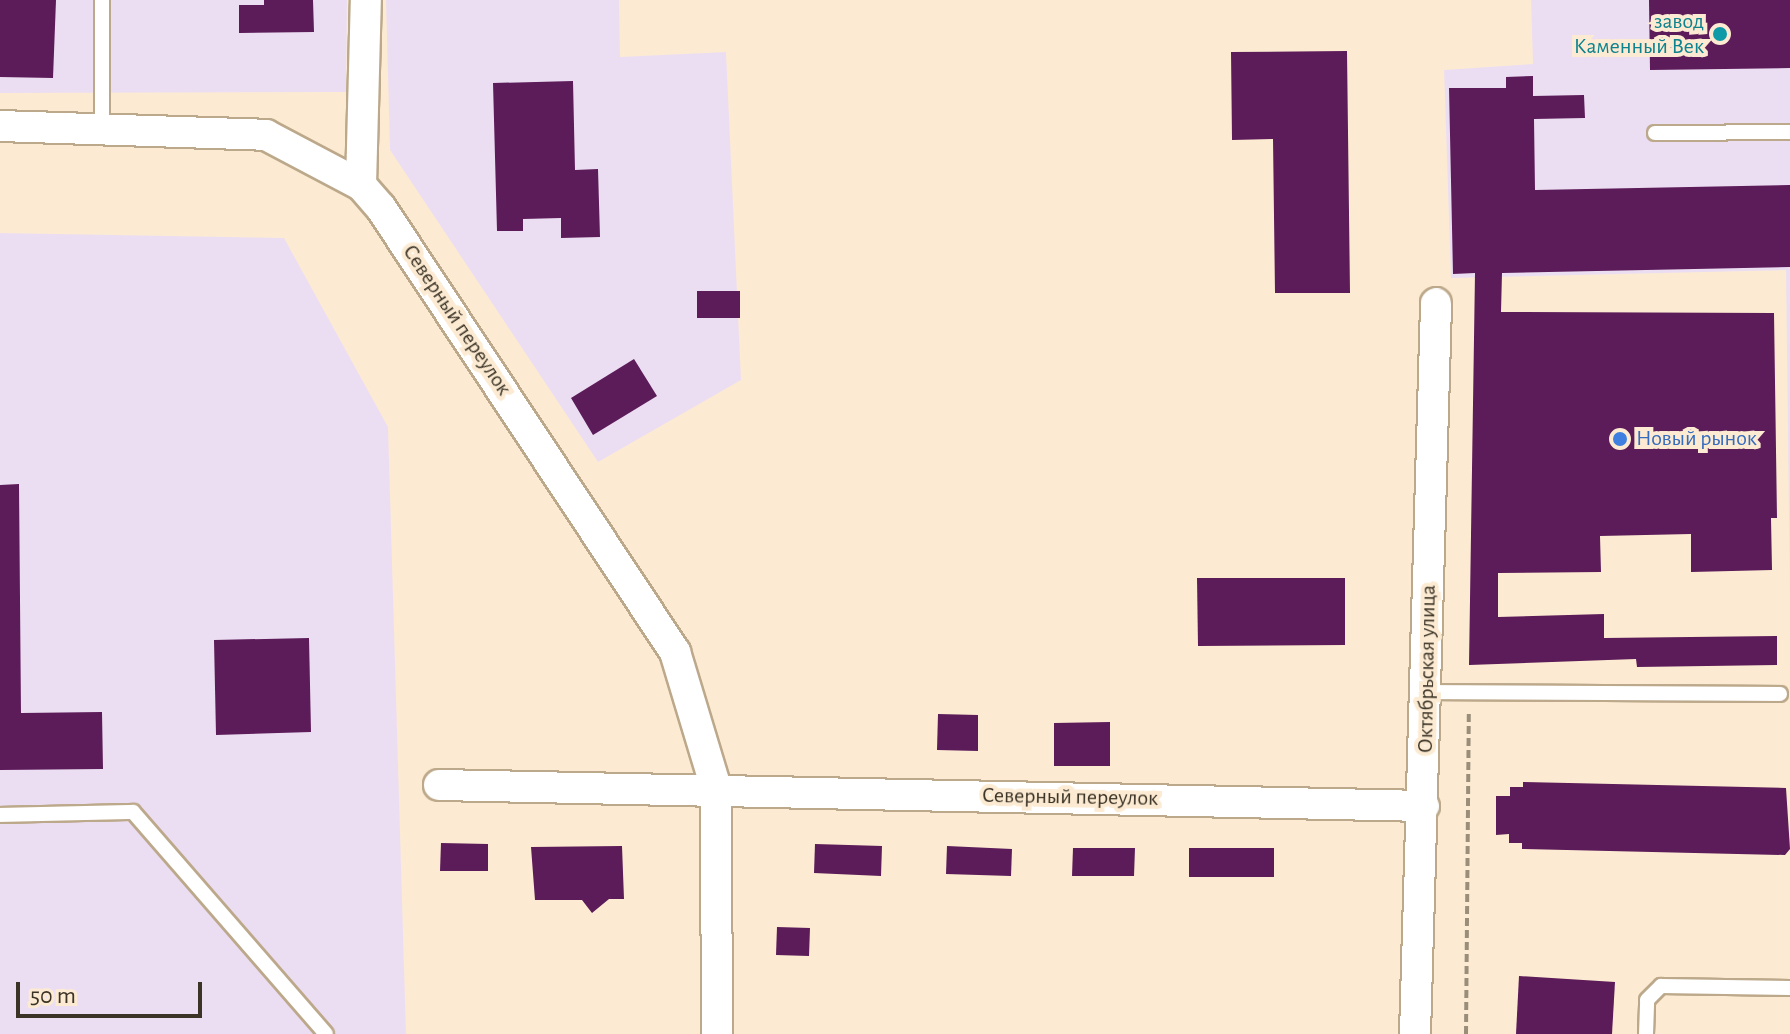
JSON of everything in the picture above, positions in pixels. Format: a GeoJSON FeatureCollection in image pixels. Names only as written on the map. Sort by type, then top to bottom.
{"type":"FeatureCollection","features":[{"type":"Feature","properties":{"kind":"street"},"geometry":{"type":"LineString","coordinates":[[361,185],[366,0]]}},
{"type":"Feature","properties":{"kind":"street","name":"Северный переулок"},"geometry":{"type":"LineString","coordinates":[[0,126],[102,125],[266,135],[361,185],[675,652],[716,788]]}},
{"type":"Feature","properties":{"kind":"street","name":"Октябрьская улица"},"geometry":{"type":"LineString","coordinates":[[1415,1034],[1424,806],[1436,303]]}},
{"type":"Feature","properties":{"kind":"street","name":"Северный переулок"},"geometry":{"type":"LineString","coordinates":[[439,785],[716,788],[1424,806]]}},
{"type":"Feature","properties":{"kind":"street"},"geometry":{"type":"LineString","coordinates":[[716,788],[717,1034]]}},
{"type":"Feature","properties":{"kind":"lane"},"geometry":{"type":"LineString","coordinates":[[102,0],[102,125]]}},
{"type":"Feature","properties":{"kind":"lane"},"geometry":{"type":"LineString","coordinates":[[1655,133],[1790,132]]}},
{"type":"Feature","properties":{"kind":"lane"},"geometry":{"type":"LineString","coordinates":[[1427,692],[1780,694]]}},
{"type":"Feature","properties":{"kind":"lane"},"geometry":{"type":"LineString","coordinates":[[0,815],[133,812],[326,1034]]}},
{"type":"Feature","properties":{"kind":"lane"},"geometry":{"type":"LineString","coordinates":[[1646,1034],[1647,1000],[1661,986],[1790,988]]}},
{"type":"Feature","properties":{"kind":"path"},"geometry":{"type":"LineString","coordinates":[[1466,1034],[1470,694]]}},
{"type":"Feature","properties":{"kind":"shaded area"},"geometry":{"type":"Polygon","coordinates":[[[0,0],[347,0],[346,92],[0,93],[0,0]]]}},
{"type":"Feature","properties":{"kind":"shaded area"},"geometry":{"type":"Polygon","coordinates":[[[386,0],[619,0],[620,57],[726,52],[741,380],[598,462],[390,150],[386,0]]]}},
{"type":"Feature","properties":{"kind":"shaded area"},"geometry":{"type":"Polygon","coordinates":[[[1531,0],[1790,0],[1790,600],[1786,270],[1451,278],[1444,70],[1533,64],[1531,0]]]}},
{"type":"Feature","properties":{"kind":"shaded area"},"geometry":{"type":"Polygon","coordinates":[[[0,233],[284,238],[388,427],[406,1034],[0,1034],[0,233]]]}},
{"type":"Feature","properties":{"kind":"building"},"geometry":{"type":"Polygon","coordinates":[[[0,0],[56,0],[53,78],[0,77],[0,0]]]}},
{"type":"Feature","properties":{"kind":"building"},"geometry":{"type":"Polygon","coordinates":[[[264,0],[313,0],[314,32],[239,33],[239,5],[264,5],[264,0]]]}},
{"type":"Feature","properties":{"kind":"building","name":"завод Каменный Век"},"geometry":{"type":"Polygon","coordinates":[[[1649,0],[1790,0],[1790,68],[1650,70],[1649,0]]]}},
{"type":"Feature","properties":{"kind":"building"},"geometry":{"type":"Polygon","coordinates":[[[1347,51],[1350,293],[1275,293],[1273,139],[1232,140],[1231,52],[1347,51]]]}},
{"type":"Feature","properties":{"kind":"building","name":"Новый рынок"},"geometry":{"type":"Polygon","coordinates":[[[1533,76],[1533,96],[1584,95],[1585,118],[1534,119],[1535,190],[1790,185],[1790,267],[1502,273],[1501,312],[1774,313],[1777,518],[1771,518],[1772,570],[1691,572],[1691,534],[1600,536],[1601,572],[1498,573],[1498,617],[1604,614],[1604,638],[1777,636],[1777,665],[1637,667],[1636,659],[1469,665],[1475,273],[1453,274],[1449,88],[1506,88],[1506,77],[1533,76]]]}},
{"type":"Feature","properties":{"kind":"building"},"geometry":{"type":"Polygon","coordinates":[[[573,81],[575,170],[598,169],[600,237],[561,238],[561,218],[523,219],[523,231],[497,231],[493,83],[573,81]]]}},
{"type":"Feature","properties":{"kind":"building"},"geometry":{"type":"Polygon","coordinates":[[[697,291],[740,291],[740,318],[697,318],[697,291]]]}},
{"type":"Feature","properties":{"kind":"building"},"geometry":{"type":"Polygon","coordinates":[[[634,359],[657,396],[593,435],[571,398],[634,359]]]}},
{"type":"Feature","properties":{"kind":"building"},"geometry":{"type":"Polygon","coordinates":[[[19,484],[21,713],[102,712],[103,769],[0,770],[0,485],[19,484]]]}},
{"type":"Feature","properties":{"kind":"building"},"geometry":{"type":"Polygon","coordinates":[[[1197,578],[1345,578],[1345,645],[1198,646],[1197,578]]]}},
{"type":"Feature","properties":{"kind":"building"},"geometry":{"type":"Polygon","coordinates":[[[309,638],[311,732],[216,735],[214,640],[309,638]]]}},
{"type":"Feature","properties":{"kind":"building"},"geometry":{"type":"Polygon","coordinates":[[[938,714],[978,715],[978,751],[937,750],[938,714]]]}},
{"type":"Feature","properties":{"kind":"building"},"geometry":{"type":"Polygon","coordinates":[[[1110,722],[1110,766],[1054,766],[1054,723],[1110,722]]]}},
{"type":"Feature","properties":{"kind":"building"},"geometry":{"type":"Polygon","coordinates":[[[1523,782],[1786,788],[1790,849],[1785,855],[1522,849],[1522,843],[1509,843],[1509,834],[1496,835],[1496,796],[1510,796],[1510,787],[1523,787],[1523,782]]]}},
{"type":"Feature","properties":{"kind":"building"},"geometry":{"type":"Polygon","coordinates":[[[441,843],[488,844],[488,871],[440,871],[441,843]]]}},
{"type":"Feature","properties":{"kind":"building"},"geometry":{"type":"Polygon","coordinates":[[[815,844],[882,846],[881,876],[814,873],[815,844]]]}},
{"type":"Feature","properties":{"kind":"building"},"geometry":{"type":"Polygon","coordinates":[[[622,846],[624,899],[609,899],[592,913],[582,900],[535,900],[531,847],[622,846]]]}},
{"type":"Feature","properties":{"kind":"building"},"geometry":{"type":"Polygon","coordinates":[[[947,846],[1012,849],[1011,876],[946,874],[947,846]]]}},
{"type":"Feature","properties":{"kind":"building"},"geometry":{"type":"Polygon","coordinates":[[[1073,848],[1135,848],[1134,876],[1072,876],[1073,848]]]}},
{"type":"Feature","properties":{"kind":"building"},"geometry":{"type":"Polygon","coordinates":[[[1189,848],[1274,848],[1274,877],[1189,877],[1189,848]]]}},
{"type":"Feature","properties":{"kind":"building"},"geometry":{"type":"Polygon","coordinates":[[[777,927],[810,928],[809,956],[776,955],[777,927]]]}},
{"type":"Feature","properties":{"kind":"building"},"geometry":{"type":"Polygon","coordinates":[[[1519,976],[1615,982],[1612,1034],[1516,1034],[1519,976]]]}},
{"type":"Feature","properties":{"kind":"place","name":"завод Каменный Век"},"geometry":{"type":"Point","coordinates":[1720,34]}},
{"type":"Feature","properties":{"kind":"place","name":"Новый рынок"},"geometry":{"type":"Point","coordinates":[1620,439]}}]}
